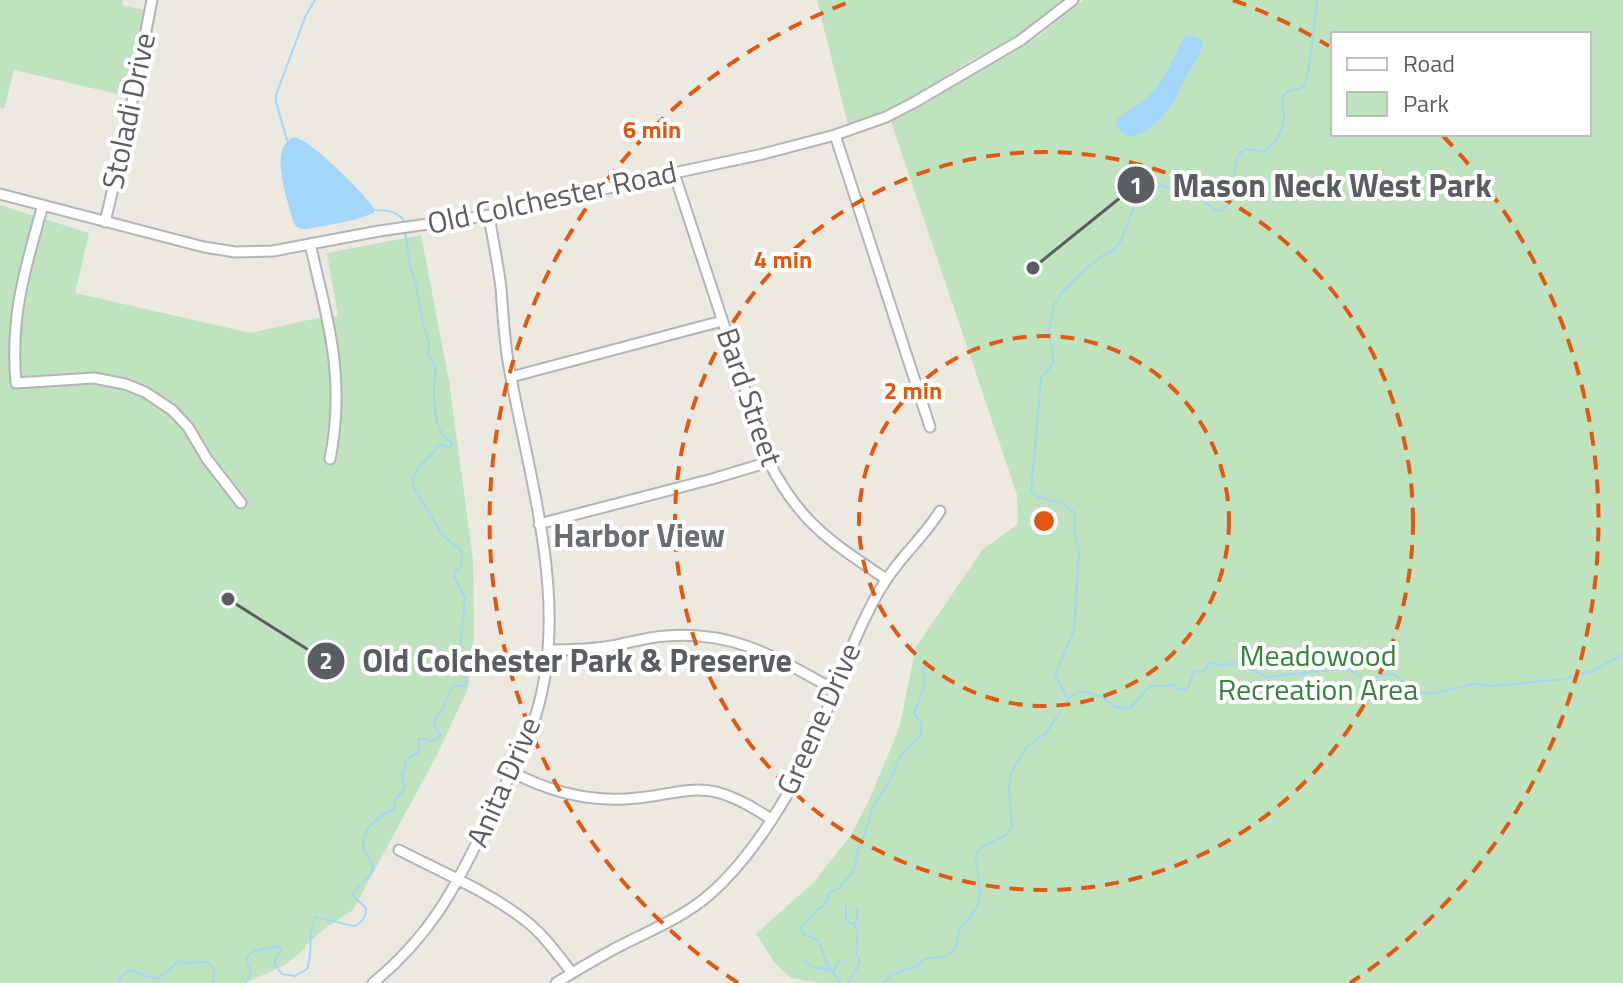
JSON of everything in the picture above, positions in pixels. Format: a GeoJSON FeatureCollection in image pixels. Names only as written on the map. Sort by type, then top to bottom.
{"type":"FeatureCollection","features":[{"type":"Feature","properties":{"kind":"street","name":"Stoladi Drive"},"geometry":{"type":"LineString","coordinates":[[105,222],[152,0]]}},
{"type":"Feature","properties":{"kind":"street","name":"Old Colchester Road"},"geometry":{"type":"LineString","coordinates":[[0,194],[226,251],[254,252],[489,216],[763,154],[835,135],[886,117],[1021,40],[1073,0]]}},
{"type":"Feature","properties":{"kind":"street"},"geometry":{"type":"LineString","coordinates":[[835,135],[930,427]]}},
{"type":"Feature","properties":{"kind":"street","name":"Bard Street"},"geometry":{"type":"LineString","coordinates":[[674,173],[769,462],[782,487],[814,527],[886,579]]}},
{"type":"Feature","properties":{"kind":"street"},"geometry":{"type":"LineString","coordinates":[[43,205],[17,303],[14,335],[16,383],[94,378],[125,384],[145,392],[172,410],[188,427],[212,466],[241,503]]}},
{"type":"Feature","properties":{"kind":"street","name":"Anita Drive"},"geometry":{"type":"LineString","coordinates":[[373,983],[426,930],[459,880],[536,716],[549,650],[547,590],[539,524],[511,377],[489,216]]}},
{"type":"Feature","properties":{"kind":"street"},"geometry":{"type":"LineString","coordinates":[[310,244],[333,346],[336,374],[336,417],[330,459]]}},
{"type":"Feature","properties":{"kind":"street"},"geometry":{"type":"LineString","coordinates":[[511,377],[722,321]]}},
{"type":"Feature","properties":{"kind":"street"},"geometry":{"type":"LineString","coordinates":[[539,524],[769,462]]}},
{"type":"Feature","properties":{"kind":"street","name":"Greene Drive"},"geometry":{"type":"LineString","coordinates":[[556,983],[612,950],[674,920],[723,882],[747,853],[790,790],[807,757],[865,618],[886,579],[940,511]]}},
{"type":"Feature","properties":{"kind":"street"},"geometry":{"type":"LineString","coordinates":[[549,650],[591,649],[667,635],[715,637],[765,652],[835,690]]}},
{"type":"Feature","properties":{"kind":"street"},"geometry":{"type":"LineString","coordinates":[[512,772],[552,789],[592,798],[634,799],[689,790],[716,792],[731,796],[771,819]]}},
{"type":"Feature","properties":{"kind":"street"},"geometry":{"type":"LineString","coordinates":[[399,850],[459,880],[526,921],[572,973]]}},
{"type":"Feature","properties":{"kind":"green space"},"geometry":{"type":"Polygon","coordinates":[[[0,0],[123,0],[122,5],[144,10],[126,96],[14,70],[4,109],[0,108],[0,0]]]}},
{"type":"Feature","properties":{"kind":"green space"},"geometry":{"type":"Polygon","coordinates":[[[817,0],[1066,0],[1028,31],[972,60],[908,101],[848,125],[817,0]]]}},
{"type":"Feature","properties":{"kind":"green space","name":"Meadowood Recreation Area"},"geometry":{"type":"Polygon","coordinates":[[[1083,0],[1623,0],[1623,983],[819,983],[791,978],[775,963],[756,934],[814,882],[851,835],[899,729],[916,647],[983,549],[1018,524],[1017,495],[891,121],[1014,52],[1083,0]]]}},
{"type":"Feature","properties":{"kind":"green space"},"geometry":{"type":"Polygon","coordinates":[[[0,205],[89,233],[75,293],[251,333],[338,316],[327,253],[421,235],[449,381],[473,560],[474,634],[468,688],[438,753],[353,910],[324,929],[283,966],[245,983],[0,983],[0,205]]]}},
{"type":"Feature","properties":{"kind":"water"},"geometry":{"type":"Polygon","coordinates":[[[1191,35],[1203,41],[1202,47],[1171,106],[1148,130],[1130,136],[1122,132],[1115,123],[1156,88],[1184,37],[1191,35]]]}},
{"type":"Feature","properties":{"kind":"water"},"geometry":{"type":"Polygon","coordinates":[[[294,137],[313,148],[336,168],[374,208],[374,213],[308,229],[297,227],[281,173],[282,151],[286,142],[294,137]]]}},
{"type":"Feature","properties":{"kind":"waterway"},"geometry":{"type":"LineString","coordinates":[[287,140],[276,95],[306,15],[315,0]]}},
{"type":"Feature","properties":{"kind":"waterway"},"geometry":{"type":"LineString","coordinates":[[883,983],[891,975],[917,966],[925,959],[946,956],[955,949],[960,927],[979,903],[975,856],[981,848],[1007,834],[1012,827],[1011,772],[1027,747],[1047,732],[1068,699],[1055,675],[1074,630],[1079,552],[1075,516],[1062,503],[1031,492],[1041,378],[1053,364],[1048,335],[1054,305],[1063,291],[1088,267],[1115,249],[1147,183],[1190,194],[1220,211],[1230,203],[1238,193],[1235,169],[1240,153],[1245,149],[1264,152],[1272,145],[1283,125],[1283,97],[1287,92],[1304,86],[1317,0]]}},
{"type":"Feature","properties":{"kind":"waterway"},"geometry":{"type":"LineString","coordinates":[[375,210],[395,213],[404,221]]}},
{"type":"Feature","properties":{"kind":"waterway"},"geometry":{"type":"LineString","coordinates":[[244,983],[251,972],[247,957],[258,950],[280,948],[275,965],[282,974],[295,976],[307,969],[311,930],[316,917],[353,926],[363,919],[366,908],[352,895],[373,871],[363,848],[365,834],[376,820],[394,809],[396,799],[405,789],[402,776],[405,761],[420,751],[419,739],[431,741],[441,735],[434,725],[451,688],[467,683],[460,652],[465,598],[454,575],[461,567],[461,550],[443,536],[412,484],[416,471],[438,445],[450,448],[452,443],[441,432],[437,421],[434,398],[436,367],[428,356],[429,344],[410,267],[405,232]]}},
{"type":"Feature","properties":{"kind":"waterway"},"geometry":{"type":"LineString","coordinates":[[1069,698],[1078,692],[1087,692],[1103,697],[1115,707],[1130,708],[1150,686],[1174,685],[1177,689],[1187,690],[1194,671],[1203,672],[1210,662],[1222,666],[1237,662],[1267,677],[1346,668],[1366,680],[1393,674],[1419,693],[1434,693],[1474,684],[1492,686],[1565,679],[1592,671],[1623,655]]}},
{"type":"Feature","properties":{"kind":"waterway"},"geometry":{"type":"LineString","coordinates":[[840,983],[828,966],[818,940],[803,934],[801,927],[816,910],[824,906],[830,892],[839,888],[852,873],[872,809],[900,756],[921,735],[921,722],[914,714],[925,683],[923,670],[926,664]]}},
{"type":"Feature","properties":{"kind":"waterway"},"geometry":{"type":"LineString","coordinates":[[846,906],[846,919],[853,924]]}},
{"type":"Feature","properties":{"kind":"waterway"},"geometry":{"type":"LineString","coordinates":[[848,983],[859,961],[856,953],[858,935],[854,924],[858,918],[857,908]]}},
{"type":"Feature","properties":{"kind":"waterway"},"geometry":{"type":"LineString","coordinates":[[119,983],[130,970],[157,978],[179,961],[208,963],[214,969],[213,983]]}},
{"type":"Feature","properties":{"kind":"waterway"},"geometry":{"type":"LineString","coordinates":[[804,961],[813,967],[831,970]]}},
{"type":"Feature","properties":{"kind":"waterway"},"geometry":{"type":"LineString","coordinates":[[834,972],[841,961]]}},
{"type":"Feature","properties":{"kind":"place","name":"Mason Neck West Park"},"geometry":{"type":"Point","coordinates":[1033,268]}},
{"type":"Feature","properties":{"kind":"place","name":"Old Colchester Park & Preserve"},"geometry":{"type":"Point","coordinates":[228,599]}},
{"type":"Feature","properties":{"kind":"district","name":"Harbor View"},"geometry":{"type":"Point","coordinates":[639,536]}}]}
